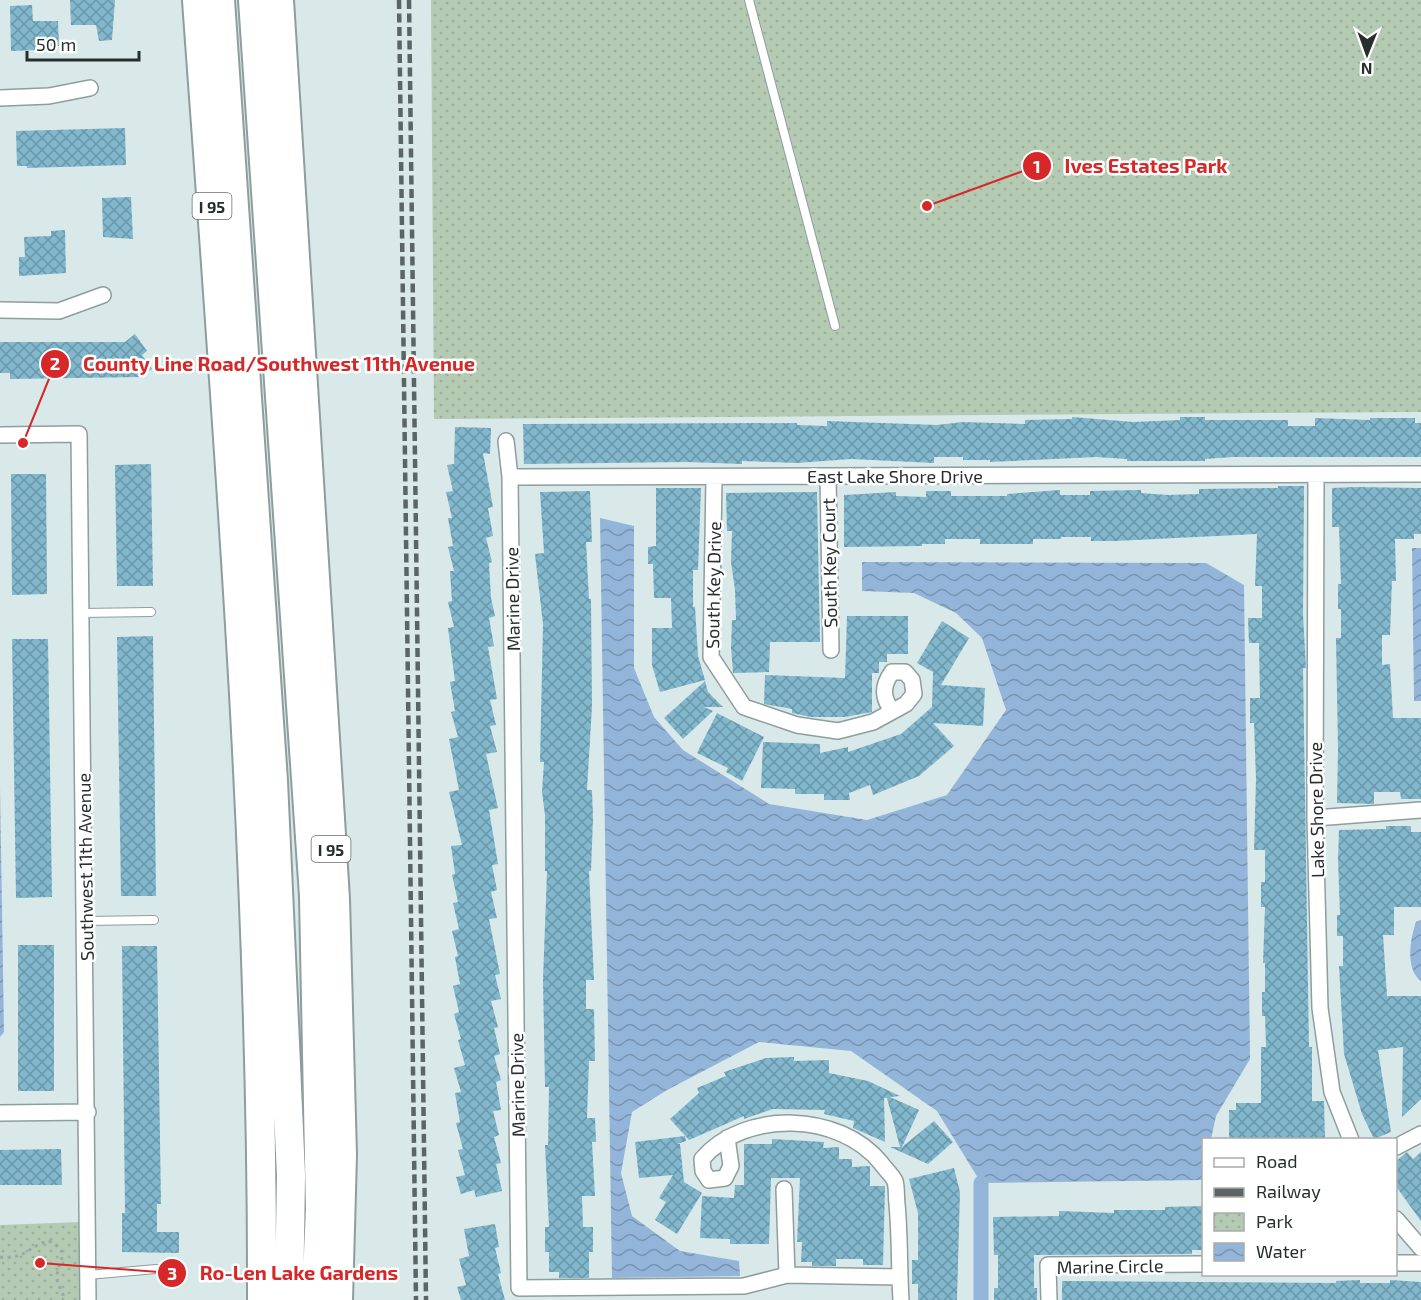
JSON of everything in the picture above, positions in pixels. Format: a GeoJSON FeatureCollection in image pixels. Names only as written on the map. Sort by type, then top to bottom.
{"type":"FeatureCollection","features":[{"type":"Feature","properties":{"kind":"highway","name":"I 95"},"geometry":{"type":"LineString","coordinates":[[197,0],[226,411],[254,882],[262,1143],[262,1300]]}},
{"type":"Feature","properties":{"kind":"highway"},"geometry":{"type":"LineString","coordinates":[[220,0],[273,781],[291,1175],[289,1300]]}},
{"type":"Feature","properties":{"kind":"highway"},"geometry":{"type":"LineString","coordinates":[[253,0],[314,896],[320,1209],[316,1300]]}},
{"type":"Feature","properties":{"kind":"highway","name":"I 95"},"geometry":{"type":"LineString","coordinates":[[279,0],[335,899],[342,1155],[338,1300]]}},
{"type":"Feature","properties":{"kind":"street"},"geometry":{"type":"LineString","coordinates":[[0,98],[49,96],[90,88]]}},
{"type":"Feature","properties":{"kind":"street"},"geometry":{"type":"LineString","coordinates":[[0,310],[59,310],[103,295]]}},
{"type":"Feature","properties":{"kind":"street","name":"Southwest 11th Avenue"},"geometry":{"type":"LineString","coordinates":[[0,435],[79,434],[88,1112],[88,1300]]}},
{"type":"Feature","properties":{"kind":"street"},"geometry":{"type":"LineString","coordinates":[[506,441],[510,477]]}},
{"type":"Feature","properties":{"kind":"street","name":"East Lake Shore Drive"},"geometry":{"type":"LineString","coordinates":[[510,477],[1421,474]]}},
{"type":"Feature","properties":{"kind":"street","name":"Lake Shore Drive"},"geometry":{"type":"LineString","coordinates":[[1316,475],[1315,818],[1320,1008],[1332,1092],[1350,1138]]}},
{"type":"Feature","properties":{"kind":"street","name":"South Key Court"},"geometry":{"type":"LineString","coordinates":[[828,476],[831,650]]}},
{"type":"Feature","properties":{"kind":"street","name":"Marine Drive"},"geometry":{"type":"LineString","coordinates":[[510,477],[519,1288],[744,1286],[787,1275],[899,1277]]}},
{"type":"Feature","properties":{"kind":"street","name":"South Key Drive"},"geometry":{"type":"LineString","coordinates":[[714,478],[711,657],[744,707],[797,724],[838,731],[873,722],[892,711]]}},
{"type":"Feature","properties":{"kind":"street"},"geometry":{"type":"LineString","coordinates":[[1315,818],[1421,810]]}},
{"type":"Feature","properties":{"kind":"street"},"geometry":{"type":"LineString","coordinates":[[0,1113],[88,1112]]}},
{"type":"Feature","properties":{"kind":"street"},"geometry":{"type":"LineString","coordinates":[[727,1138],[737,1131],[792,1122],[832,1130],[871,1151],[895,1181],[900,1235],[901,1300]]}},
{"type":"Feature","properties":{"kind":"street"},"geometry":{"type":"LineString","coordinates":[[1397,1145],[1421,1134]]}},
{"type":"Feature","properties":{"kind":"street"},"geometry":{"type":"LineString","coordinates":[[784,1189],[787,1275]]}},
{"type":"Feature","properties":{"kind":"street"},"geometry":{"type":"LineString","coordinates":[[1397,1221],[1421,1248]]}},
{"type":"Feature","properties":{"kind":"street"},"geometry":{"type":"LineString","coordinates":[[1397,1263],[1421,1263]]}},
{"type":"Feature","properties":{"kind":"street","name":"Marine Circle"},"geometry":{"type":"LineString","coordinates":[[1048,1300],[1048,1265],[1202,1264]]}},
{"type":"Feature","properties":{"kind":"lane"},"geometry":{"type":"LineString","coordinates":[[749,0],[835,326]]}},
{"type":"Feature","properties":{"kind":"lane"},"geometry":{"type":"LineString","coordinates":[[81,613],[151,612]]}},
{"type":"Feature","properties":{"kind":"lane"},"geometry":{"type":"LineString","coordinates":[[85,921],[154,920]]}},
{"type":"Feature","properties":{"kind":"lane"},"geometry":{"type":"LineString","coordinates":[[88,1275],[156,1269]]}},
{"type":"Feature","properties":{"kind":"path"},"geometry":{"type":"LineString","coordinates":[[0,1257],[24,1254],[41,1243],[49,1241],[58,1246],[63,1256],[57,1280],[64,1300]]}},
{"type":"Feature","properties":{"kind":"green space"},"geometry":{"type":"Polygon","coordinates":[[[431,0],[1421,0],[1421,412],[434,419],[431,0]]]}},
{"type":"Feature","properties":{"kind":"green space"},"geometry":{"type":"Polygon","coordinates":[[[81,1222],[80,1300],[0,1300],[0,1225],[81,1222]]]}},
{"type":"Feature","properties":{"kind":"water"},"geometry":{"type":"Polygon","coordinates":[[[600,518],[634,526],[634,668],[654,717],[683,750],[769,804],[867,820],[947,795],[1006,710],[982,638],[956,613],[914,593],[862,591],[862,562],[1206,563],[1244,585],[1250,1059],[1216,1116],[1211,1138],[1202,1138],[1202,1180],[981,1183],[937,1111],[851,1051],[759,1042],[667,1090],[632,1112],[621,1173],[632,1216],[680,1251],[739,1261],[740,1276],[612,1278],[600,518]]]}},
{"type":"Feature","properties":{"kind":"water"},"geometry":{"type":"Polygon","coordinates":[[[1412,548],[1421,548],[1421,701],[1414,701],[1412,548]]]}},
{"type":"Feature","properties":{"kind":"water"},"geometry":{"type":"Polygon","coordinates":[[[0,786],[4,1032],[0,1037],[0,786]]]}},
{"type":"Feature","properties":{"kind":"water"},"geometry":{"type":"Polygon","coordinates":[[[1421,920],[1421,981],[1413,969],[1410,953],[1416,922],[1421,920]]]}},
{"type":"Feature","properties":{"kind":"building"},"geometry":{"type":"Polygon","coordinates":[[[70,0],[115,0],[112,40],[99,41],[96,25],[71,25],[70,0]]]}},
{"type":"Feature","properties":{"kind":"building"},"geometry":{"type":"Polygon","coordinates":[[[32,5],[33,21],[58,21],[59,46],[36,46],[36,50],[11,51],[10,6],[32,5]]]}},
{"type":"Feature","properties":{"kind":"building"},"geometry":{"type":"Polygon","coordinates":[[[125,128],[126,165],[27,168],[27,166],[17,166],[16,131],[125,128]]]}},
{"type":"Feature","properties":{"kind":"building"},"geometry":{"type":"Polygon","coordinates":[[[131,197],[133,239],[103,237],[102,198],[131,197]]]}},
{"type":"Feature","properties":{"kind":"building"},"geometry":{"type":"Polygon","coordinates":[[[65,230],[66,273],[19,276],[19,257],[25,257],[24,237],[51,236],[51,231],[65,230]]]}},
{"type":"Feature","properties":{"kind":"building"},"geometry":{"type":"Polygon","coordinates":[[[135,334],[147,351],[142,355],[152,369],[141,377],[10,379],[10,373],[0,373],[0,342],[125,342],[135,334]]]}},
{"type":"Feature","properties":{"kind":"building"},"geometry":{"type":"Polygon","coordinates":[[[1072,417],[1133,422],[1180,420],[1180,417],[1205,417],[1205,420],[1288,420],[1288,426],[1315,426],[1315,418],[1370,420],[1370,418],[1415,418],[1415,423],[1421,423],[1421,457],[1233,457],[1205,459],[1205,461],[1127,461],[1127,459],[1096,457],[990,462],[990,460],[963,460],[963,457],[934,457],[934,463],[851,459],[797,463],[742,461],[742,464],[688,462],[524,464],[523,424],[797,423],[797,425],[827,426],[827,421],[937,425],[963,422],[1025,424],[1025,420],[1072,419],[1072,417]]]}},
{"type":"Feature","properties":{"kind":"building"},"geometry":{"type":"Polygon","coordinates":[[[455,427],[491,428],[490,454],[483,453],[493,507],[488,508],[493,536],[486,538],[492,562],[489,563],[491,598],[495,616],[489,618],[494,646],[488,647],[497,699],[490,700],[496,725],[490,726],[497,752],[486,754],[498,808],[489,810],[498,864],[492,865],[497,890],[491,892],[497,918],[489,919],[500,974],[495,975],[501,999],[491,1001],[498,1027],[494,1028],[500,1054],[494,1056],[501,1080],[496,1082],[501,1110],[493,1111],[499,1135],[494,1137],[501,1163],[496,1164],[502,1191],[476,1197],[474,1190],[461,1194],[456,1177],[465,1175],[458,1150],[463,1149],[456,1123],[460,1122],[455,1093],[461,1092],[454,1068],[465,1065],[454,1014],[459,1012],[453,986],[460,984],[455,957],[458,956],[452,931],[459,929],[453,903],[458,902],[452,875],[455,874],[451,846],[462,845],[449,792],[459,790],[449,739],[458,737],[451,712],[455,711],[450,682],[455,681],[448,628],[454,627],[448,602],[452,601],[450,571],[454,571],[448,547],[453,546],[448,518],[452,518],[446,492],[453,491],[447,465],[454,464],[455,427]]]}},
{"type":"Feature","properties":{"kind":"building"},"geometry":{"type":"Polygon","coordinates":[[[151,464],[153,586],[117,586],[115,465],[151,464]]]}},
{"type":"Feature","properties":{"kind":"building"},"geometry":{"type":"Polygon","coordinates":[[[11,474],[46,474],[47,594],[12,595],[11,474]]]}},
{"type":"Feature","properties":{"kind":"building"},"geometry":{"type":"Polygon","coordinates":[[[1278,486],[1304,486],[1303,615],[1306,668],[1303,668],[1309,1047],[1312,1047],[1312,1101],[1324,1101],[1325,1138],[1229,1138],[1229,1110],[1236,1110],[1236,1103],[1261,1103],[1261,1047],[1266,1047],[1265,1016],[1262,1016],[1262,992],[1265,992],[1265,963],[1263,963],[1265,907],[1261,907],[1261,882],[1265,882],[1265,850],[1254,850],[1256,779],[1254,723],[1250,723],[1250,698],[1260,698],[1259,643],[1249,643],[1248,618],[1262,618],[1262,586],[1255,586],[1257,534],[1115,541],[1091,541],[1091,537],[1061,537],[1061,539],[1033,539],[1033,544],[980,544],[980,539],[945,539],[945,544],[922,544],[922,546],[844,547],[844,495],[896,492],[896,496],[926,497],[926,491],[951,491],[951,496],[1007,496],[1007,494],[1060,490],[1060,495],[1090,495],[1090,491],[1141,490],[1141,493],[1168,495],[1199,494],[1199,489],[1278,488],[1278,486]]]}},
{"type":"Feature","properties":{"kind":"building"},"geometry":{"type":"Polygon","coordinates":[[[656,488],[701,488],[698,570],[693,570],[693,607],[695,607],[698,656],[705,680],[660,692],[652,665],[652,628],[672,628],[671,598],[654,598],[653,564],[648,564],[648,547],[656,546],[656,488]]]}},
{"type":"Feature","properties":{"kind":"building"},"geometry":{"type":"Polygon","coordinates":[[[1332,488],[1421,488],[1421,534],[1414,534],[1414,539],[1395,539],[1396,581],[1392,581],[1390,635],[1382,635],[1382,665],[1390,664],[1393,718],[1421,718],[1421,799],[1401,799],[1400,792],[1374,792],[1374,804],[1337,803],[1336,638],[1341,638],[1338,584],[1341,584],[1339,527],[1332,527],[1332,488]]]}},
{"type":"Feature","properties":{"kind":"building"},"geometry":{"type":"Polygon","coordinates":[[[590,491],[592,542],[586,542],[589,599],[591,599],[592,706],[587,790],[592,790],[593,818],[591,871],[589,871],[594,980],[586,980],[586,1009],[594,1009],[595,1061],[589,1061],[587,1118],[595,1118],[596,1142],[592,1142],[595,1196],[582,1196],[583,1227],[593,1227],[593,1252],[589,1252],[589,1278],[559,1278],[559,1272],[549,1272],[549,1252],[545,1252],[545,1227],[549,1227],[545,1145],[548,1145],[549,1087],[545,1087],[543,980],[547,871],[545,871],[545,815],[542,792],[544,762],[540,762],[543,624],[535,554],[544,553],[540,492],[590,491]]]}},
{"type":"Feature","properties":{"kind":"building"},"geometry":{"type":"Polygon","coordinates":[[[817,492],[820,642],[770,642],[769,672],[733,673],[731,647],[732,620],[736,620],[735,590],[731,562],[732,531],[727,531],[726,493],[817,492]]]}},
{"type":"Feature","properties":{"kind":"building"},"geometry":{"type":"Polygon","coordinates":[[[847,616],[908,616],[908,654],[887,654],[887,662],[879,662],[879,673],[872,673],[872,712],[845,717],[811,717],[792,713],[792,709],[764,704],[765,675],[845,678],[847,616]]]}},
{"type":"Feature","properties":{"kind":"building"},"geometry":{"type":"Polygon","coordinates":[[[942,621],[969,638],[941,685],[985,688],[983,726],[933,723],[954,746],[919,776],[873,795],[870,785],[849,793],[850,800],[824,800],[824,794],[795,794],[795,789],[761,788],[763,742],[820,744],[820,753],[848,747],[848,752],[901,734],[932,707],[933,672],[917,663],[942,621]]]}},
{"type":"Feature","properties":{"kind":"building"},"geometry":{"type":"Polygon","coordinates":[[[153,636],[156,896],[121,896],[117,637],[153,636]]]}},
{"type":"Feature","properties":{"kind":"building"},"geometry":{"type":"Polygon","coordinates":[[[12,639],[48,639],[52,897],[16,898],[12,639]]]}},
{"type":"Feature","properties":{"kind":"building"},"geometry":{"type":"Polygon","coordinates":[[[705,681],[708,692],[723,707],[704,707],[713,711],[683,739],[664,718],[705,681]]]}},
{"type":"Feature","properties":{"kind":"building"},"geometry":{"type":"Polygon","coordinates":[[[717,713],[764,737],[742,781],[726,772],[728,768],[697,753],[717,713]]]}},
{"type":"Feature","properties":{"kind":"building"},"geometry":{"type":"Polygon","coordinates":[[[1386,826],[1411,826],[1411,832],[1421,832],[1421,907],[1394,907],[1394,935],[1383,935],[1387,996],[1421,996],[1421,1099],[1402,1117],[1403,1047],[1378,1050],[1391,1132],[1374,1138],[1362,1114],[1344,1054],[1339,966],[1343,966],[1343,936],[1337,936],[1337,915],[1340,915],[1339,830],[1386,829],[1386,826]]]}},
{"type":"Feature","properties":{"kind":"building"},"geometry":{"type":"Polygon","coordinates":[[[18,945],[54,945],[54,1091],[18,1091],[18,945]]]}},
{"type":"Feature","properties":{"kind":"building"},"geometry":{"type":"Polygon","coordinates":[[[122,946],[157,946],[161,1204],[157,1204],[157,1232],[179,1232],[179,1253],[122,1252],[122,1213],[125,1213],[122,946]]]}},
{"type":"Feature","properties":{"kind":"building"},"geometry":{"type":"Polygon","coordinates":[[[794,1057],[794,1061],[829,1060],[829,1073],[868,1081],[900,1096],[890,1097],[919,1110],[902,1147],[934,1121],[953,1142],[928,1164],[890,1147],[900,1147],[887,1098],[884,1098],[885,1142],[853,1128],[854,1121],[824,1114],[825,1110],[773,1109],[744,1119],[744,1116],[689,1140],[670,1119],[699,1093],[697,1088],[726,1076],[724,1072],[766,1058],[794,1057]]]}},
{"type":"Feature","properties":{"kind":"building"},"geometry":{"type":"Polygon","coordinates":[[[685,1136],[686,1141],[677,1144],[680,1144],[684,1182],[702,1193],[677,1234],[655,1220],[666,1202],[659,1198],[673,1175],[639,1178],[635,1142],[685,1136]]]}},
{"type":"Feature","properties":{"kind":"building"},"geometry":{"type":"Polygon","coordinates":[[[772,1139],[824,1142],[823,1148],[839,1147],[839,1159],[852,1159],[852,1167],[870,1166],[870,1186],[885,1186],[883,1265],[863,1265],[863,1259],[836,1259],[836,1266],[812,1266],[812,1262],[801,1262],[802,1242],[797,1242],[800,1178],[771,1178],[769,1244],[730,1244],[730,1239],[700,1238],[702,1196],[734,1198],[735,1185],[744,1185],[744,1144],[772,1144],[772,1139]]]}},
{"type":"Feature","properties":{"kind":"building"},"geometry":{"type":"Polygon","coordinates":[[[61,1149],[62,1185],[0,1185],[0,1150],[61,1149]]]}},
{"type":"Feature","properties":{"kind":"building"},"geometry":{"type":"Polygon","coordinates":[[[1407,1152],[1413,1159],[1421,1152],[1421,1221],[1397,1188],[1397,1160],[1407,1152]]]}},
{"type":"Feature","properties":{"kind":"building"},"geometry":{"type":"Polygon","coordinates":[[[954,1168],[960,1192],[957,1300],[918,1300],[918,1284],[912,1284],[912,1260],[918,1260],[918,1213],[909,1179],[954,1168]]]}},
{"type":"Feature","properties":{"kind":"building"},"geometry":{"type":"Polygon","coordinates":[[[1202,1206],[1202,1250],[1192,1250],[1192,1254],[1034,1255],[1034,1288],[1037,1288],[1037,1300],[994,1300],[994,1288],[998,1288],[998,1255],[994,1255],[993,1217],[1059,1216],[1059,1211],[1114,1213],[1114,1210],[1165,1210],[1165,1207],[1202,1206]]]}},
{"type":"Feature","properties":{"kind":"building"},"geometry":{"type":"Polygon","coordinates":[[[495,1224],[499,1247],[495,1248],[501,1273],[498,1274],[505,1300],[461,1300],[457,1287],[466,1285],[459,1259],[469,1256],[464,1229],[495,1224]]]}},
{"type":"Feature","properties":{"kind":"building"},"geometry":{"type":"Polygon","coordinates":[[[1360,1280],[1360,1283],[1390,1283],[1390,1280],[1421,1282],[1421,1300],[1062,1300],[1062,1281],[1336,1283],[1336,1281],[1360,1280]]]}},
{"type":"Feature","properties":{"kind":"waterway"},"geometry":{"type":"LineString","coordinates":[[981,1183],[981,1300]]}},
{"type":"Feature","properties":{"kind":"railway"},"geometry":{"type":"LineString","coordinates":[[399,0],[416,1300]]}},
{"type":"Feature","properties":{"kind":"railway"},"geometry":{"type":"LineString","coordinates":[[409,0],[426,1300]]}},
{"type":"Feature","properties":{"kind":"place","name":"Ives Estates Park"},"geometry":{"type":"Point","coordinates":[927,206]}},
{"type":"Feature","properties":{"kind":"place","name":"County Line Road/Southwest 11th Avenue"},"geometry":{"type":"Point","coordinates":[23,443]}},
{"type":"Feature","properties":{"kind":"place","name":"Ro-Len Lake Gardens"},"geometry":{"type":"Point","coordinates":[40,1263]}}]}
